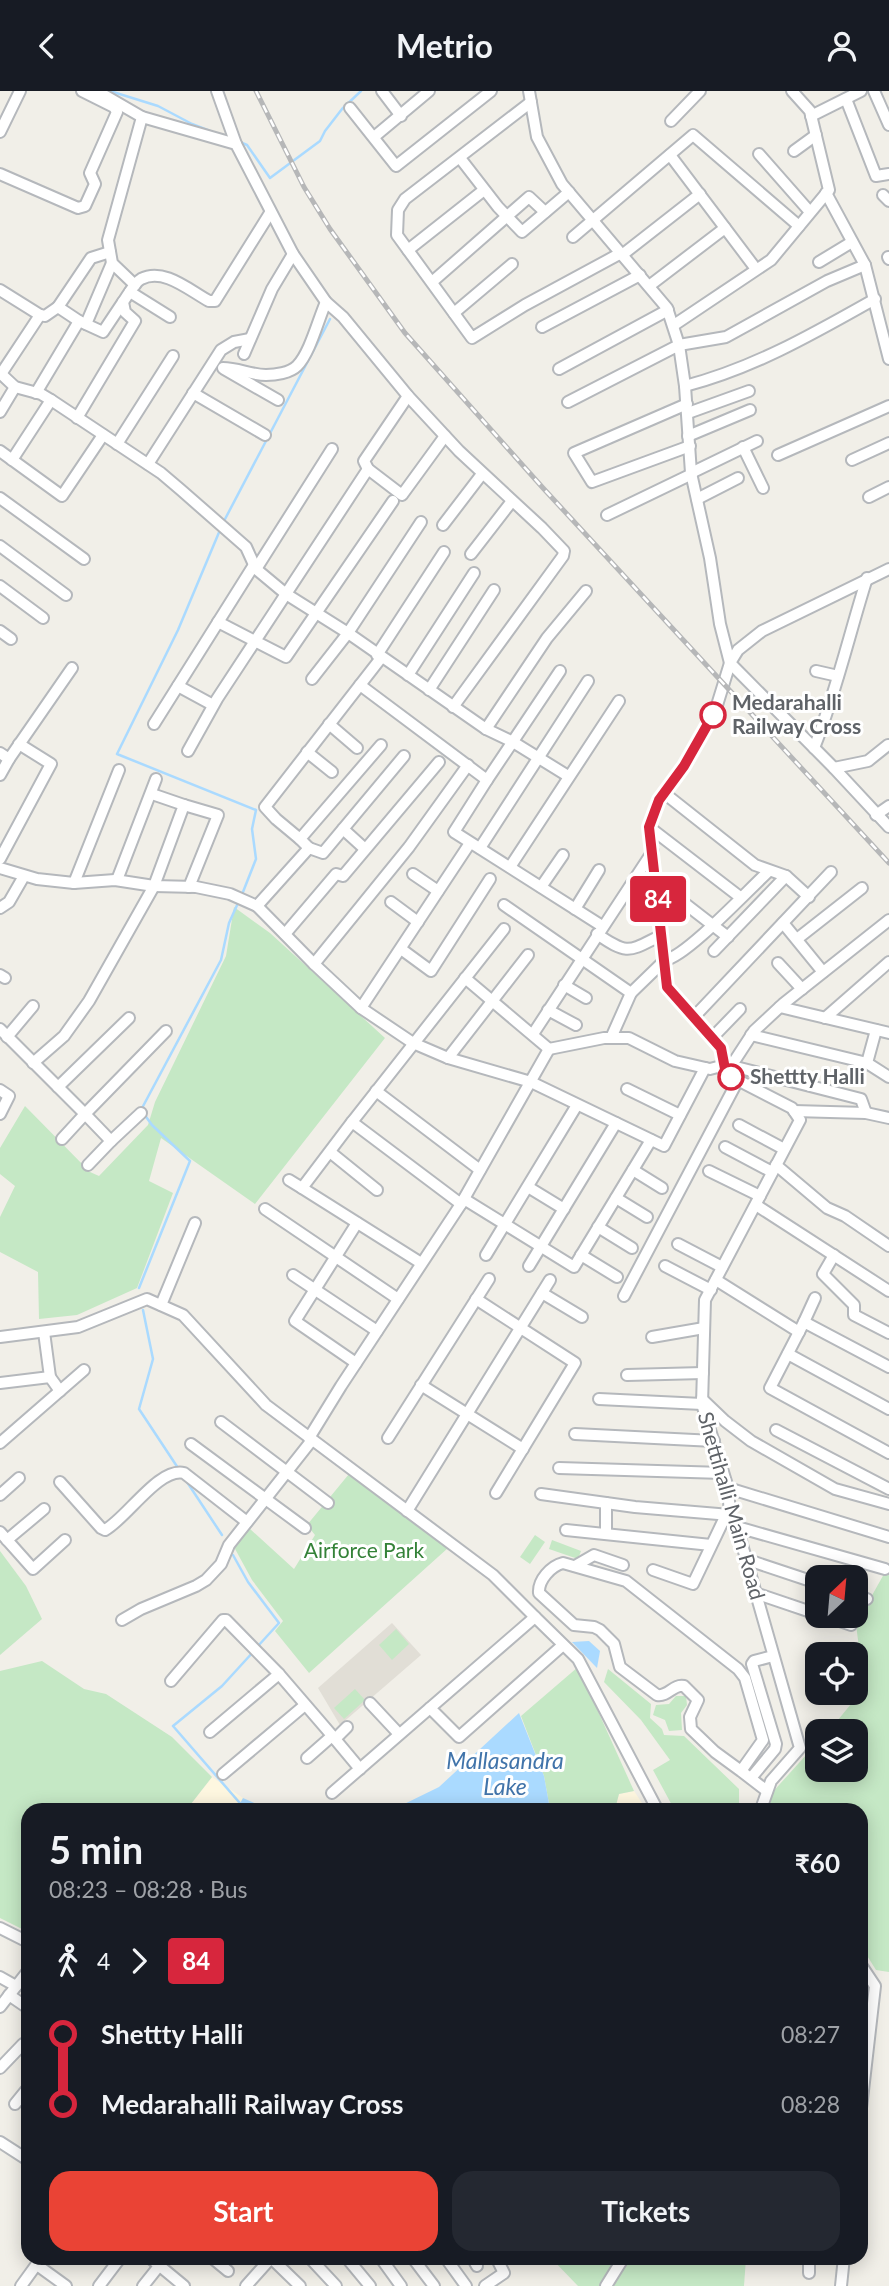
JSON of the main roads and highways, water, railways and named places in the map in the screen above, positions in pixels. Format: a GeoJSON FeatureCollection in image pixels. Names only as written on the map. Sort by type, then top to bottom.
{"type":"FeatureCollection","features":[{"type":"Feature","properties":{"kind":"water"},"geometry":{"type":"Polygon","coordinates":[[[589,1641],[600,1651],[597,1668],[572,1642],[589,1641]]]}},
{"type":"Feature","properties":{"kind":"water","name":"Mallasandra Lake"},"geometry":{"type":"Polygon","coordinates":[[[519,1713],[544,1776],[549,1803],[406,1803],[439,1787],[519,1713]]]}},
{"type":"Feature","properties":{"kind":"water"},"geometry":{"type":"Polygon","coordinates":[[[243,1798],[254,1803],[240,1803],[243,1798]]]}},
{"type":"Feature","properties":{"kind":"waterway"},"geometry":{"type":"LineString","coordinates":[[110,91],[158,106],[210,131]]}},
{"type":"Feature","properties":{"kind":"waterway"},"geometry":{"type":"LineString","coordinates":[[240,142],[247,145],[270,178],[320,141],[342,109],[361,91]]}},
{"type":"Feature","properties":{"kind":"waterway"},"geometry":{"type":"LineString","coordinates":[[224,521],[330,319]]}},
{"type":"Feature","properties":{"kind":"waterway"},"geometry":{"type":"LineString","coordinates":[[220,530],[178,630],[117,754],[256,810],[252,829],[256,859],[241,897]]}},
{"type":"Feature","properties":{"kind":"waterway"},"geometry":{"type":"LineString","coordinates":[[139,1288],[190,1161],[152,1125],[141,1110],[221,960],[229,923],[238,903]]}},
{"type":"Feature","properties":{"kind":"waterway"},"geometry":{"type":"LineString","coordinates":[[143,1310],[153,1359],[139,1409],[180,1471]]}},
{"type":"Feature","properties":{"kind":"waterway"},"geometry":{"type":"LineString","coordinates":[[185,1479],[222,1535]]}},
{"type":"Feature","properties":{"kind":"waterway"},"geometry":{"type":"LineString","coordinates":[[233,1555],[248,1582],[279,1623],[258,1646]]}},
{"type":"Feature","properties":{"kind":"waterway"},"geometry":{"type":"LineString","coordinates":[[240,1803],[173,1726],[222,1686],[254,1651]]}},
{"type":"Feature","properties":{"kind":"railway"},"geometry":{"type":"LineString","coordinates":[[256,91],[304,187],[330,229],[405,333],[543,488],[889,863]]}},
{"type":"Feature","properties":{"kind":"place","name":"Medarahalli Railway Cross"},"geometry":{"type":"Point","coordinates":[713,715]}},
{"type":"Feature","properties":{"kind":"place","name":"Shettty Halli"},"geometry":{"type":"Point","coordinates":[731,1077]}},
{"type":"Feature","properties":{"kind":"park label","name":"Airforce Park"},"geometry":{"type":"Point","coordinates":[364,1551]}}]}
